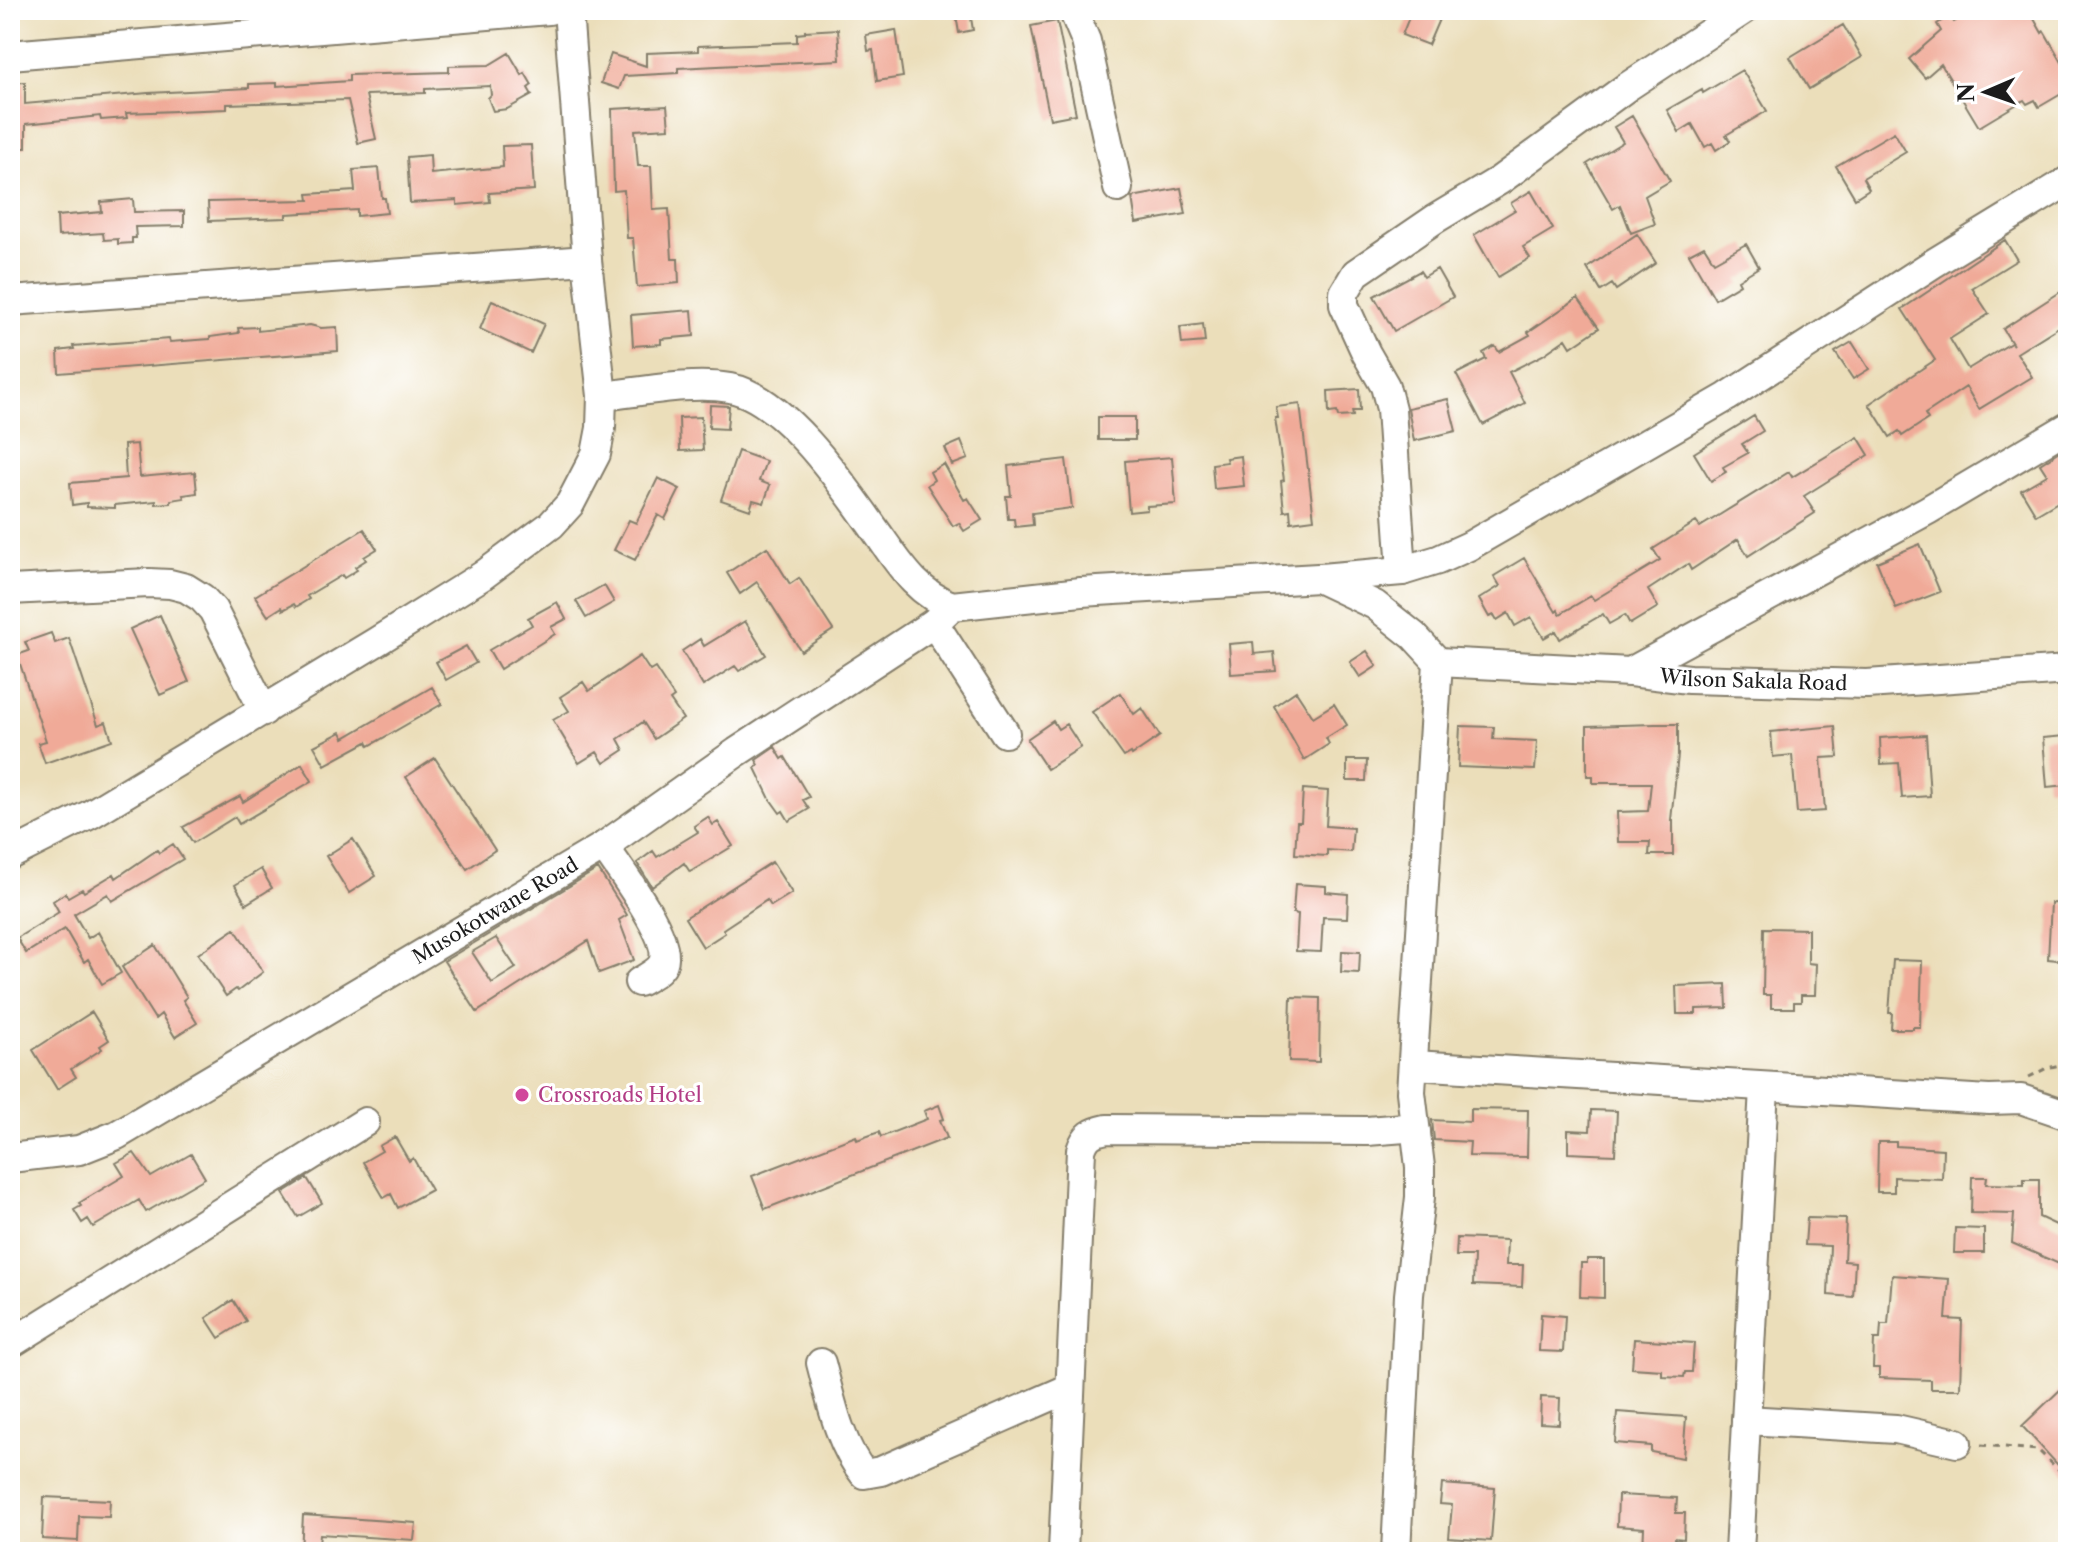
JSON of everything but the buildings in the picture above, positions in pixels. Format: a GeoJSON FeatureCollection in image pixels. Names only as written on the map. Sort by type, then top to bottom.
{"type":"FeatureCollection","features":[{"type":"Feature","properties":{"kind":"street"},"geometry":{"type":"LineString","coordinates":[[10,55],[346,18],[549,10]]}},
{"type":"Feature","properties":{"kind":"street"},"geometry":{"type":"LineString","coordinates":[[10,855],[91,814],[482,576],[551,525],[570,504],[596,454],[602,396],[587,260],[568,10]]}},
{"type":"Feature","properties":{"kind":"street"},"geometry":{"type":"LineString","coordinates":[[1073,10],[1086,41],[1118,188]]}},
{"type":"Feature","properties":{"kind":"street"},"geometry":{"type":"LineString","coordinates":[[1402,571],[1391,409],[1385,386],[1347,315],[1344,293],[1349,282],[1356,273],[1435,219],[1500,180],[1627,87],[1744,10]]}},
{"type":"Feature","properties":{"kind":"street"},"geometry":{"type":"LineString","coordinates":[[943,614],[1081,592],[1402,571],[1438,560],[1469,546],[1727,397],[1934,263],[2068,181]]}},
{"type":"Feature","properties":{"kind":"street"},"geometry":{"type":"LineString","coordinates":[[10,301],[587,260]]}},
{"type":"Feature","properties":{"kind":"street"},"geometry":{"type":"LineString","coordinates":[[602,396],[706,386],[731,388],[755,396],[832,470],[915,584],[933,599],[1005,733]]}},
{"type":"Feature","properties":{"kind":"street"},"geometry":{"type":"LineString","coordinates":[[1630,672],[1928,510],[2068,427]]}},
{"type":"Feature","properties":{"kind":"street"},"geometry":{"type":"LineString","coordinates":[[1318,578],[1375,605],[1414,636],[1438,662],[1411,1092],[1420,1197],[1413,1249],[1396,1552]]}},
{"type":"Feature","properties":{"kind":"street"},"geometry":{"type":"LineString","coordinates":[[10,590],[149,583],[186,588],[213,610],[264,711]]}},
{"type":"Feature","properties":{"kind":"street","name":"Musokotwane Road"},"geometry":{"type":"LineString","coordinates":[[10,1158],[79,1150],[117,1135],[604,846],[737,752],[943,614]]}},
{"type":"Feature","properties":{"kind":"street","name":"Wilson Sakala Road"},"geometry":{"type":"LineString","coordinates":[[1438,662],[1630,672],[1689,679],[1867,684],[2068,670]]}},
{"type":"Feature","properties":{"kind":"street"},"geometry":{"type":"LineString","coordinates":[[604,846],[664,945],[665,959],[660,969],[639,982]]}},
{"type":"Feature","properties":{"kind":"street"},"geometry":{"type":"LineString","coordinates":[[1414,1065],[1764,1088],[2021,1099],[2068,1115]]}},
{"type":"Feature","properties":{"kind":"street"},"geometry":{"type":"LineString","coordinates":[[1739,1552],[1764,1088]]}},
{"type":"Feature","properties":{"kind":"street"},"geometry":{"type":"LineString","coordinates":[[10,1344],[365,1122]]}},
{"type":"Feature","properties":{"kind":"street"},"geometry":{"type":"LineString","coordinates":[[1063,1552],[1081,1150],[1085,1138],[1094,1132],[1123,1129],[1367,1131],[1405,1128],[1416,1132]]}},
{"type":"Feature","properties":{"kind":"street"},"geometry":{"type":"LineString","coordinates":[[821,1363],[836,1421],[853,1461],[864,1474],[881,1471],[1070,1388]]}},
{"type":"Feature","properties":{"kind":"street"},"geometry":{"type":"LineString","coordinates":[[1746,1420],[1896,1429],[1957,1443]]}},
{"type":"Feature","properties":{"kind":"path"},"geometry":{"type":"LineString","coordinates":[[2021,1099],[2027,1079],[2047,1068],[2068,1063]]}},
{"type":"Feature","properties":{"kind":"path"},"geometry":{"type":"LineString","coordinates":[[1957,1443],[2038,1450],[2062,1473],[2068,1472]]}},
{"type":"Feature","properties":{"kind":"place","name":"Crossroads Hotel"},"geometry":{"type":"Point","coordinates":[522,1095]}}]}
